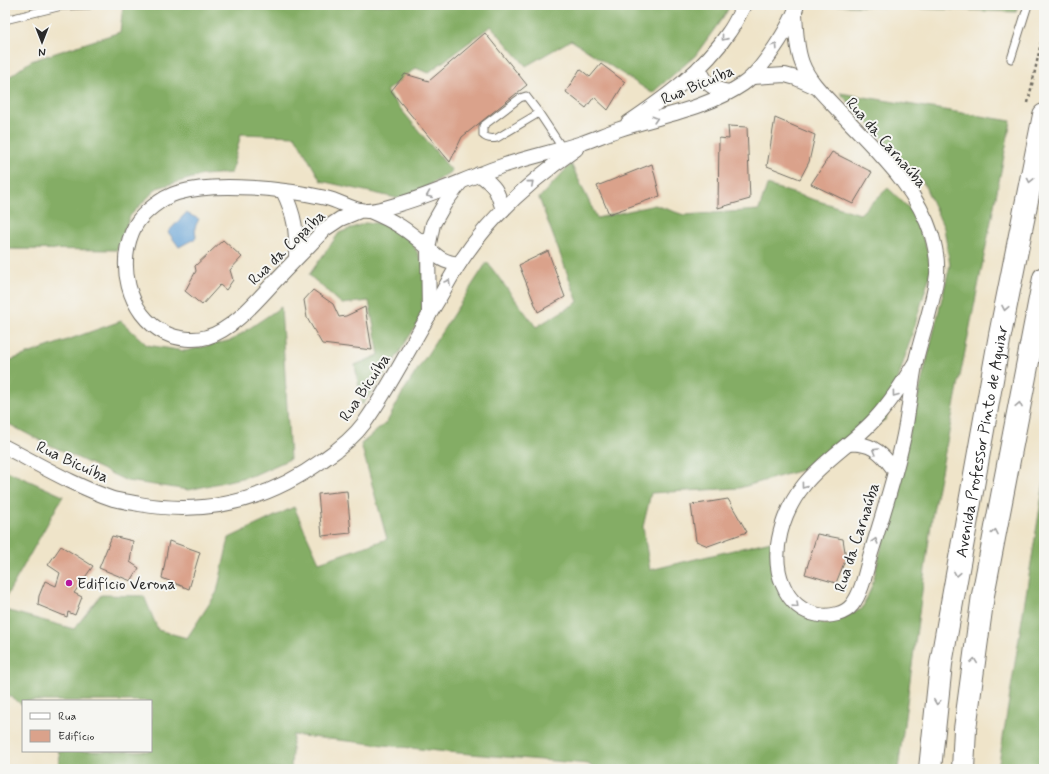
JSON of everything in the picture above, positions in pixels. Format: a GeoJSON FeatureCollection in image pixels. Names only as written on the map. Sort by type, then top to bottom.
{"type":"FeatureCollection","features":[{"type":"Feature","properties":{"kind":"main road","name":"Avenida Professor Pinto de Aguiar"},"geometry":{"type":"LineString","coordinates":[[930,769],[941,664],[945,641],[1000,335],[1044,115]]}},
{"type":"Feature","properties":{"kind":"main road","name":"Avenida Professor Pinto de Aguiar"},"geometry":{"type":"LineString","coordinates":[[963,769],[965,729],[983,595],[1044,278]]}},
{"type":"Feature","properties":{"kind":"street","name":"Rua Bicuíba"},"geometry":{"type":"LineString","coordinates":[[618,130],[673,92],[699,68],[729,33],[744,5]]}},
{"type":"Feature","properties":{"kind":"street","name":"Rua Bicuíba"},"geometry":{"type":"LineString","coordinates":[[366,211],[414,200],[460,183],[479,174],[703,104],[729,92],[753,77],[774,48],[796,9]]}},
{"type":"Feature","properties":{"kind":"street","name":"Rua da Carnaúba"},"geometry":{"type":"LineString","coordinates":[[796,9],[798,41],[803,66],[816,87],[896,173],[912,193],[924,216],[932,237],[937,258],[937,279],[916,362],[904,438],[859,593],[851,607],[840,613],[826,617],[812,614],[798,608],[787,595],[781,580],[778,561],[778,543],[782,527],[789,510],[802,487],[816,472],[880,414],[897,393],[916,362]]}},
{"type":"Feature","properties":{"kind":"street"},"geometry":{"type":"LineString","coordinates":[[699,68],[704,79],[710,86],[718,90],[729,92]]}},
{"type":"Feature","properties":{"kind":"street","name":"Rua da Carnaúba"},"geometry":{"type":"LineString","coordinates":[[753,77],[785,75],[816,87]]}},
{"type":"Feature","properties":{"kind":"street","name":"Rua Bicuíba"},"geometry":{"type":"LineString","coordinates":[[5,447],[84,487],[115,499],[153,506],[188,509],[230,504],[266,493],[305,474],[338,450],[364,424],[386,390],[459,264],[481,234],[503,210],[547,169],[585,142]]}},
{"type":"Feature","properties":{"kind":"street"},"geometry":{"type":"LineString","coordinates":[[479,174],[492,185],[498,194],[503,210]]}},
{"type":"Feature","properties":{"kind":"street"},"geometry":{"type":"LineString","coordinates":[[429,316],[428,248],[433,224],[445,203],[460,183]]}},
{"type":"Feature","properties":{"kind":"street","name":"Rua da Copaíba"},"geometry":{"type":"LineString","coordinates":[[226,187],[284,191],[329,199],[366,211],[340,219],[325,229],[242,315],[224,329],[206,338],[187,339],[168,335],[155,327],[143,316],[134,302],[127,282],[128,244],[136,224],[153,206],[175,194],[199,189],[226,187]]}},
{"type":"Feature","properties":{"kind":"street"},"geometry":{"type":"LineString","coordinates":[[284,191],[291,206],[295,222],[297,238],[296,258]]}},
{"type":"Feature","properties":{"kind":"street"},"geometry":{"type":"LineString","coordinates":[[366,211],[390,219],[403,227],[442,260],[448,263],[459,264]]}},
{"type":"Feature","properties":{"kind":"street"},"geometry":{"type":"LineString","coordinates":[[848,444],[864,445],[876,450],[885,457],[895,471]]}},
{"type":"Feature","properties":{"kind":"lane"},"geometry":{"type":"LineString","coordinates":[[5,20],[62,6],[90,5]]}},
{"type":"Feature","properties":{"kind":"lane"},"geometry":{"type":"LineString","coordinates":[[1011,59],[1028,5]]}},
{"type":"Feature","properties":{"kind":"lane"},"geometry":{"type":"LineString","coordinates":[[539,113],[497,138],[490,139],[483,135],[483,126],[522,97],[527,97],[539,113],[563,148]]}},
{"type":"Feature","properties":{"kind":"green space"},"geometry":{"type":"Polygon","coordinates":[[[123,5],[730,5],[726,13],[695,56],[652,93],[571,40],[526,66],[491,26],[428,73],[416,68],[386,91],[452,171],[405,200],[321,181],[295,136],[241,134],[231,173],[203,175],[157,188],[130,216],[117,250],[5,249],[5,80],[31,61],[120,32],[123,5]]]}},
{"type":"Feature","properties":{"kind":"green space"},"geometry":{"type":"Polygon","coordinates":[[[828,5],[1018,5],[1016,12],[828,5]]]}},
{"type":"Feature","properties":{"kind":"green space"},"geometry":{"type":"Polygon","coordinates":[[[840,93],[1011,121],[932,517],[898,769],[595,769],[588,764],[447,752],[293,735],[291,769],[58,769],[60,755],[58,752],[152,752],[152,700],[22,700],[22,704],[5,693],[5,610],[74,629],[101,595],[144,596],[158,630],[187,638],[217,592],[229,538],[294,507],[319,562],[387,539],[361,444],[387,422],[403,392],[487,262],[536,327],[578,302],[539,198],[571,164],[597,218],[655,205],[684,215],[759,210],[767,185],[860,214],[888,188],[913,212],[933,265],[886,419],[809,468],[739,488],[651,493],[643,527],[650,570],[771,541],[779,590],[803,615],[826,624],[862,609],[872,586],[950,265],[944,228],[923,182],[840,93]]]}},
{"type":"Feature","properties":{"kind":"green space"},"geometry":{"type":"Polygon","coordinates":[[[365,223],[385,223],[411,240],[426,270],[426,310],[392,364],[362,405],[355,365],[379,355],[369,301],[342,304],[309,275],[339,233],[365,223]]]}},
{"type":"Feature","properties":{"kind":"green space"},"geometry":{"type":"Polygon","coordinates":[[[281,307],[290,459],[254,475],[189,490],[127,481],[35,438],[5,422],[5,362],[121,321],[147,345],[185,351],[232,340],[281,307]]]}},
{"type":"Feature","properties":{"kind":"green space"},"geometry":{"type":"Polygon","coordinates":[[[5,470],[63,496],[5,599],[5,470]]]}},
{"type":"Feature","properties":{"kind":"green space"},"geometry":{"type":"Polygon","coordinates":[[[1044,482],[1044,769],[998,769],[1044,482]]]}},
{"type":"Feature","properties":{"kind":"water"},"geometry":{"type":"Polygon","coordinates":[[[186,213],[199,219],[195,227],[196,238],[179,247],[168,232],[186,213]]]}},
{"type":"Feature","properties":{"kind":"building"},"geometry":{"type":"Polygon","coordinates":[[[485,33],[527,85],[462,137],[450,162],[391,91],[405,74],[429,81],[485,33]]]}},
{"type":"Feature","properties":{"kind":"building"},"geometry":{"type":"Polygon","coordinates":[[[601,64],[625,82],[608,110],[594,97],[586,108],[566,92],[580,69],[590,77],[601,64]]]}},
{"type":"Feature","properties":{"kind":"building"},"geometry":{"type":"Polygon","coordinates":[[[775,118],[815,135],[809,162],[800,179],[767,166],[775,118]]]}},
{"type":"Feature","properties":{"kind":"building"},"geometry":{"type":"Polygon","coordinates":[[[728,126],[747,127],[750,199],[718,208],[719,138],[729,139],[728,126]]]}},
{"type":"Feature","properties":{"kind":"building"},"geometry":{"type":"Polygon","coordinates":[[[832,152],[872,172],[853,204],[811,184],[832,152]]]}},
{"type":"Feature","properties":{"kind":"building"},"geometry":{"type":"Polygon","coordinates":[[[652,164],[660,196],[609,214],[597,186],[652,164]]]}},
{"type":"Feature","properties":{"kind":"building"},"geometry":{"type":"Polygon","coordinates":[[[223,240],[242,257],[230,270],[233,280],[226,290],[220,285],[202,305],[185,291],[196,271],[195,266],[223,240]]]}},
{"type":"Feature","properties":{"kind":"building"},"geometry":{"type":"Polygon","coordinates":[[[548,251],[565,297],[538,312],[519,265],[548,251]]]}},
{"type":"Feature","properties":{"kind":"building"},"geometry":{"type":"Polygon","coordinates":[[[313,290],[333,304],[339,317],[346,316],[365,307],[372,350],[322,344],[307,318],[304,300],[313,290]]]}},
{"type":"Feature","properties":{"kind":"building"},"geometry":{"type":"Polygon","coordinates":[[[347,491],[351,533],[322,536],[318,494],[347,491]]]}},
{"type":"Feature","properties":{"kind":"building"},"geometry":{"type":"Polygon","coordinates":[[[728,499],[747,532],[708,546],[696,541],[691,505],[728,499]]]}},
{"type":"Feature","properties":{"kind":"building"},"geometry":{"type":"Polygon","coordinates":[[[817,534],[843,539],[846,558],[836,583],[805,574],[817,534]]]}},
{"type":"Feature","properties":{"kind":"building"},"geometry":{"type":"Polygon","coordinates":[[[112,536],[133,541],[130,562],[139,568],[131,581],[99,568],[112,536]]]}},
{"type":"Feature","properties":{"kind":"building"},"geometry":{"type":"Polygon","coordinates":[[[169,541],[200,552],[189,589],[162,578],[169,541]]]}},
{"type":"Feature","properties":{"kind":"building","name":"Edifício Verona"},"geometry":{"type":"Polygon","coordinates":[[[61,546],[93,566],[74,593],[82,597],[75,615],[68,612],[67,617],[38,605],[39,596],[45,581],[56,586],[60,573],[48,565],[61,546]]]}},
{"type":"Feature","properties":{"kind":"place","name":"Edifício Verona"},"geometry":{"type":"Point","coordinates":[69,583]}}]}
